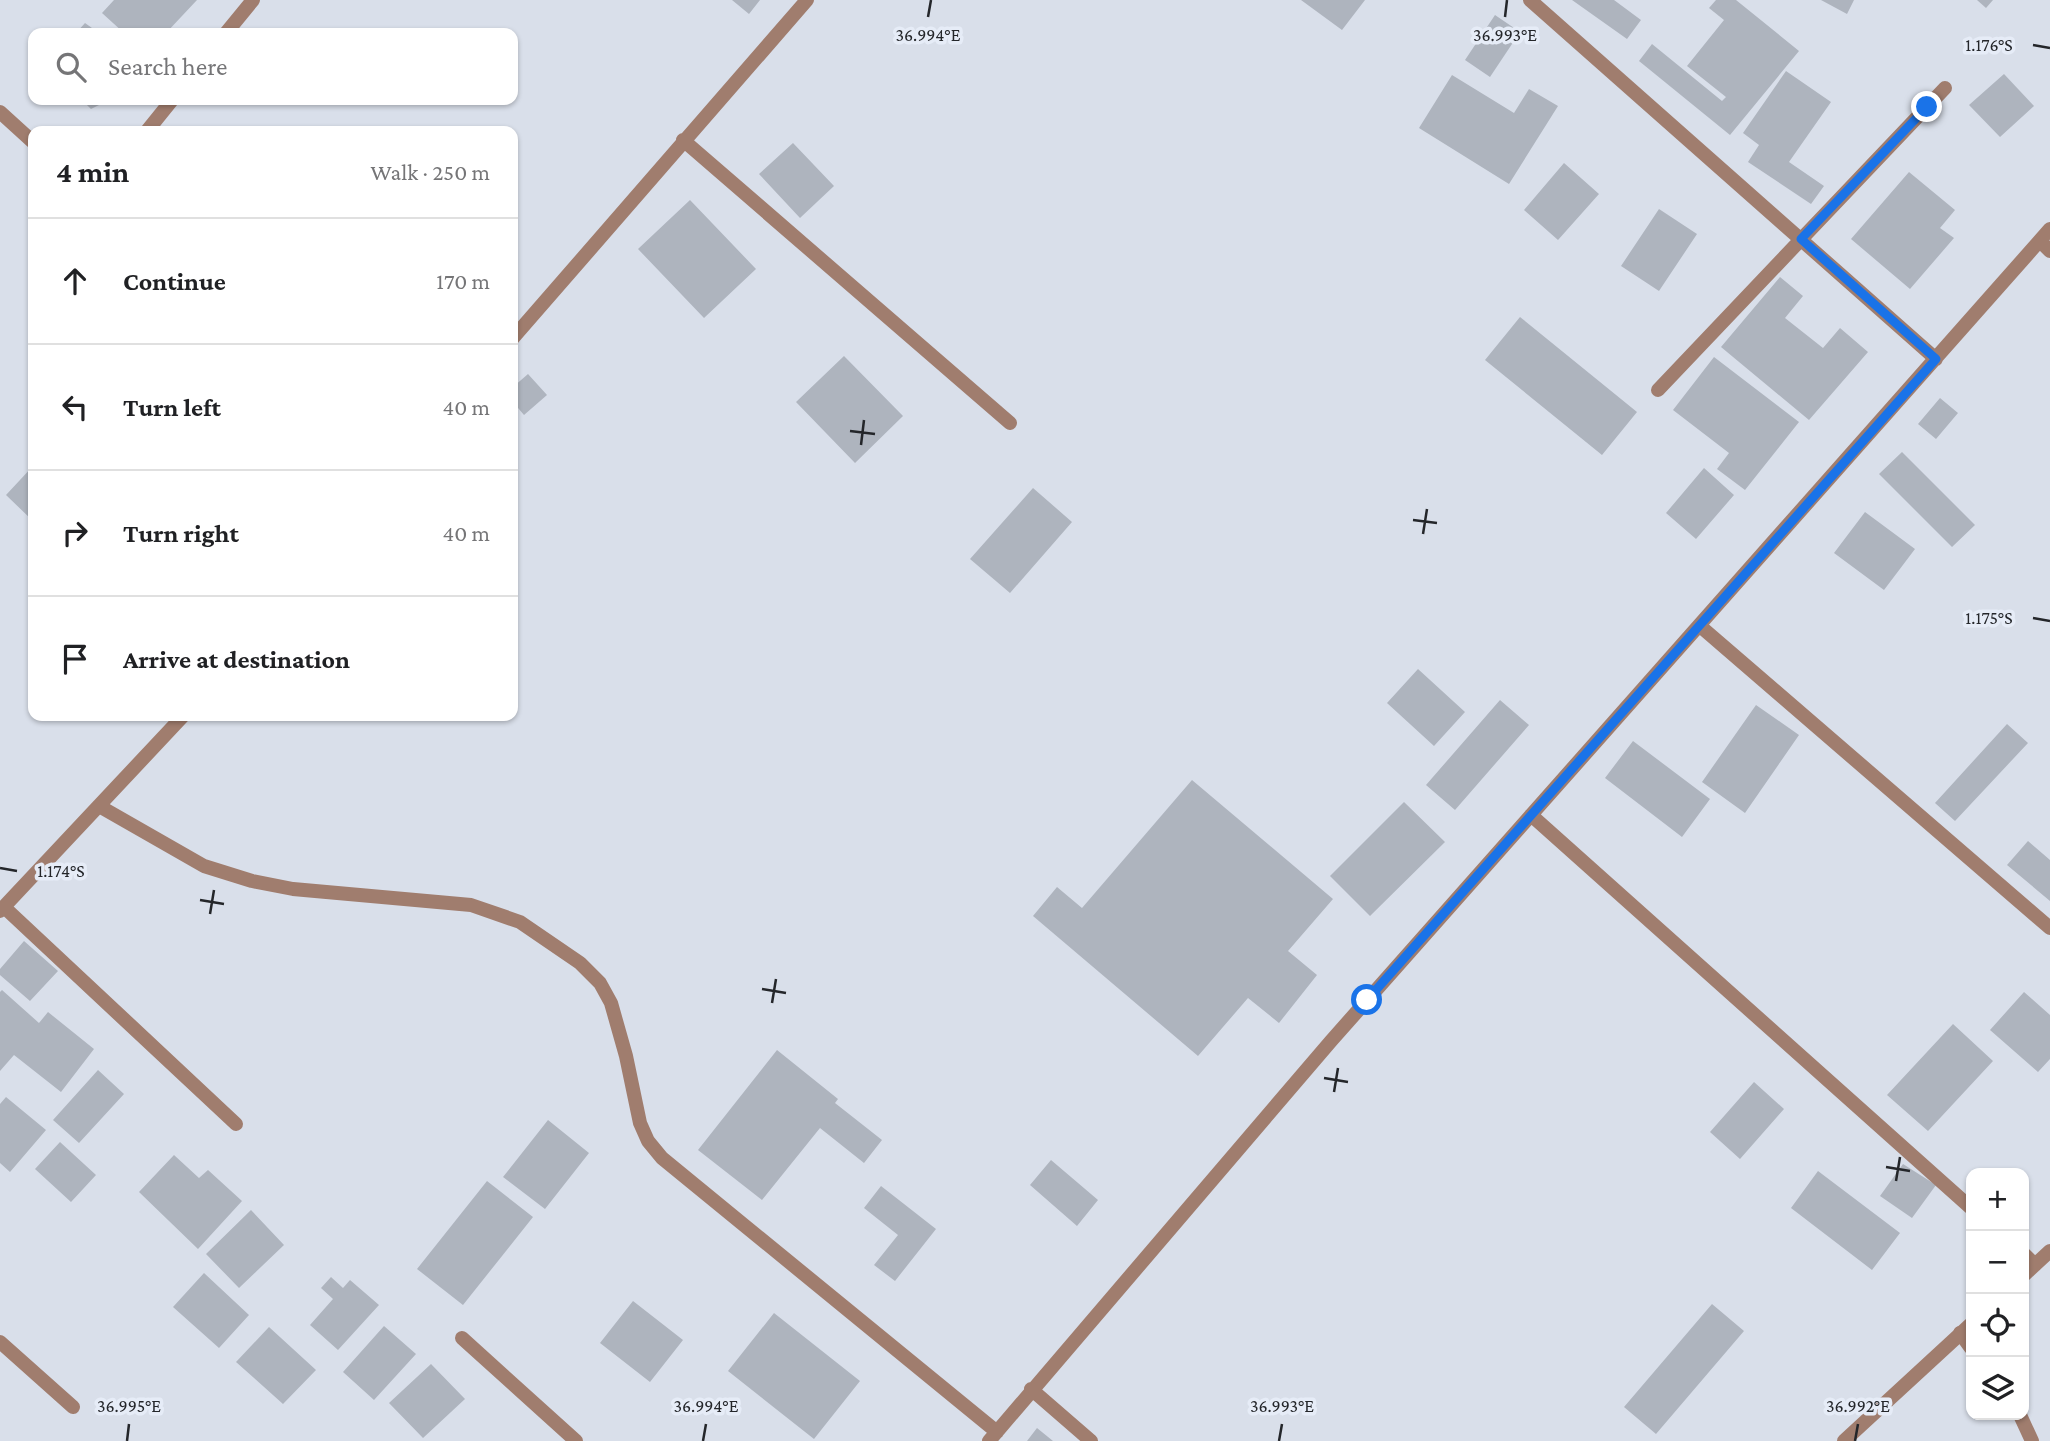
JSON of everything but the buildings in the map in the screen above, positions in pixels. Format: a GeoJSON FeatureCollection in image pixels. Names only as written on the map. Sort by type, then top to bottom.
{"type":"FeatureCollection","features":[{"type":"Feature","properties":{"kind":"street"},"geometry":{"type":"LineString","coordinates":[[230,28],[253,0]]}},
{"type":"Feature","properties":{"kind":"street"},"geometry":{"type":"LineString","coordinates":[[518,332],[683,139],[807,0]]}},
{"type":"Feature","properties":{"kind":"street"},"geometry":{"type":"LineString","coordinates":[[1530,0],[1936,359]]}},
{"type":"Feature","properties":{"kind":"street"},"geometry":{"type":"LineString","coordinates":[[1658,390],[1945,88]]}},
{"type":"Feature","properties":{"kind":"street"},"geometry":{"type":"LineString","coordinates":[[151,126],[169,105]]}},
{"type":"Feature","properties":{"kind":"street"},"geometry":{"type":"LineString","coordinates":[[0,111],[28,137]]}},
{"type":"Feature","properties":{"kind":"street"},"geometry":{"type":"LineString","coordinates":[[683,139],[1010,423]]}},
{"type":"Feature","properties":{"kind":"street"},"geometry":{"type":"LineString","coordinates":[[99,806],[204,866],[252,881],[293,889],[471,905],[520,922],[580,962],[600,984],[611,1003],[626,1056],[640,1123],[648,1140],[662,1158],[993,1436],[1331,1041],[1936,359],[2045,246],[2050,229]]}},
{"type":"Feature","properties":{"kind":"street"},"geometry":{"type":"LineString","coordinates":[[1700,626],[2050,928]]}},
{"type":"Feature","properties":{"kind":"street"},"geometry":{"type":"LineString","coordinates":[[178,721],[2,909],[236,1124]]}},
{"type":"Feature","properties":{"kind":"street"},"geometry":{"type":"LineString","coordinates":[[1531,816],[1966,1204]]}},
{"type":"Feature","properties":{"kind":"street"},"geometry":{"type":"LineString","coordinates":[[2029,1270],[2050,1251]]}},
{"type":"Feature","properties":{"kind":"street"},"geometry":{"type":"LineString","coordinates":[[2029,1259],[2035,1265]]}},
{"type":"Feature","properties":{"kind":"street"},"geometry":{"type":"LineString","coordinates":[[1844,1441],[1966,1329]]}},
{"type":"Feature","properties":{"kind":"street"},"geometry":{"type":"LineString","coordinates":[[462,1338],[576,1441]]}},
{"type":"Feature","properties":{"kind":"street"},"geometry":{"type":"LineString","coordinates":[[0,1342],[73,1407]]}},
{"type":"Feature","properties":{"kind":"street"},"geometry":{"type":"LineString","coordinates":[[1031,1390],[1091,1441]]}},
{"type":"Feature","properties":{"kind":"street"},"geometry":{"type":"LineString","coordinates":[[2022,1420],[2032,1441]]}},
{"type":"Feature","properties":{"kind":"route"},"geometry":{"type":"LineString","coordinates":[[1367,1000],[1936,359],[1801,239],[1927,107]]}}]}
